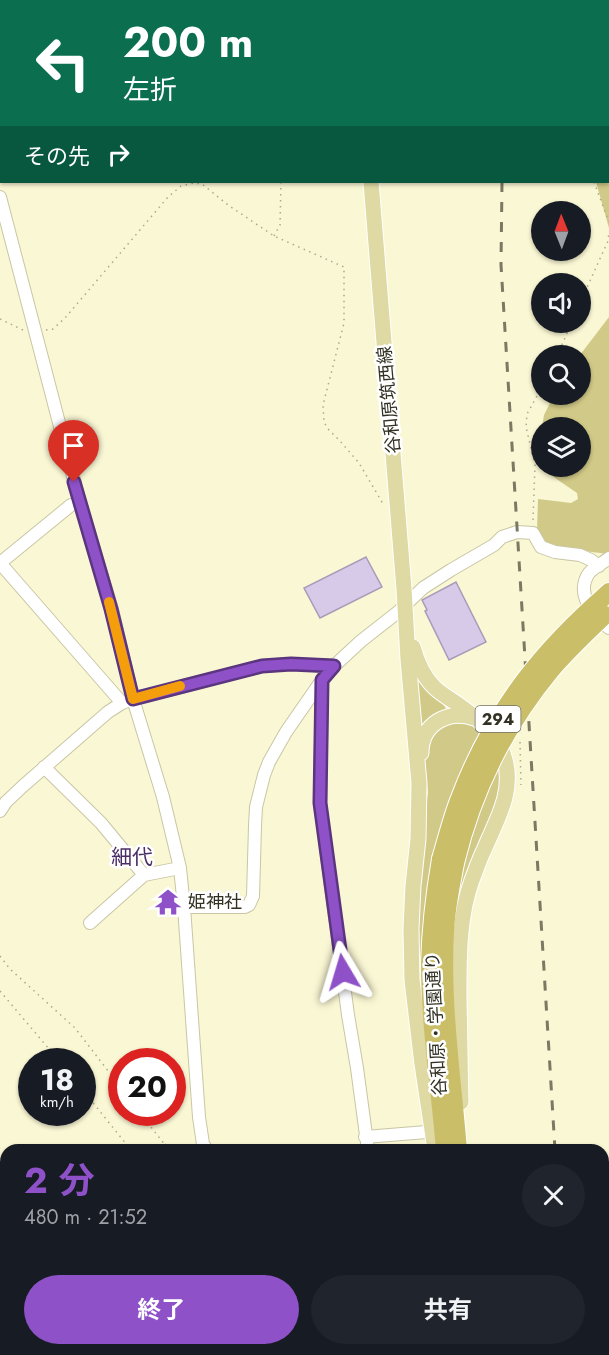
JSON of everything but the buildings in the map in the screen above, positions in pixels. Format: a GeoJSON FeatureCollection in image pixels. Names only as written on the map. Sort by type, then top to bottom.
{"type":"FeatureCollection","features":[{"type":"Feature","properties":{"kind":"highway","name":"谷和原・学園通り"},"geometry":{"type":"LineString","coordinates":[[448,1137],[444,993],[448,861],[492,759],[508,731],[551,671],[606,610]]}},
{"type":"Feature","properties":{"kind":"main road","name":"谷和原筑西線"},"geometry":{"type":"LineString","coordinates":[[371,183],[406,611]]}},
{"type":"Feature","properties":{"kind":"main road"},"geometry":{"type":"LineString","coordinates":[[406,611],[415,656],[421,670],[428,681],[484,724],[498,741],[505,759],[508,786],[497,822],[471,884],[463,919],[459,969],[462,1116],[448,1137]]}},
{"type":"Feature","properties":{"kind":"main road"},"geometry":{"type":"LineString","coordinates":[[406,611],[419,783]]}},
{"type":"Feature","properties":{"kind":"main road"},"geometry":{"type":"LineString","coordinates":[[448,1137],[422,1064],[412,980],[411,929],[422,740],[429,728],[451,716],[478,720]]}},
{"type":"Feature","properties":{"kind":"street"},"geometry":{"type":"LineString","coordinates":[[0,197],[80,503],[111,609],[128,701],[163,797],[180,868],[198,1116],[204,1144]]}},
{"type":"Feature","properties":{"kind":"street"},"geometry":{"type":"LineString","coordinates":[[80,503],[71,505],[0,563],[128,701]]}},
{"type":"Feature","properties":{"kind":"street"},"geometry":{"type":"LineString","coordinates":[[184,907],[245,907],[249,905],[256,807],[264,775],[286,732],[334,666],[406,611],[423,588],[494,545],[502,537],[518,532],[533,533],[541,547],[555,552],[580,555],[604,562]]}},
{"type":"Feature","properties":{"kind":"street"},"geometry":{"type":"LineString","coordinates":[[604,562],[589,573],[584,592],[595,614],[606,610]]}},
{"type":"Feature","properties":{"kind":"street"},"geometry":{"type":"LineString","coordinates":[[2,803],[108,712],[128,701],[262,666],[291,664],[334,666]]}},
{"type":"Feature","properties":{"kind":"street"},"geometry":{"type":"LineString","coordinates":[[322,680],[320,803],[367,1144]]}},
{"type":"Feature","properties":{"kind":"street"},"geometry":{"type":"LineString","coordinates":[[44,767],[101,823],[144,875]]}},
{"type":"Feature","properties":{"kind":"street"},"geometry":{"type":"LineString","coordinates":[[90,923],[144,875],[180,868]]}},
{"type":"Feature","properties":{"kind":"street"},"geometry":{"type":"LineString","coordinates":[[365,1137],[448,1137]]}},
{"type":"Feature","properties":{"kind":"path"},"geometry":{"type":"LineString","coordinates":[[274,236],[280,225],[281,183]]}},
{"type":"Feature","properties":{"kind":"path"},"geometry":{"type":"LineString","coordinates":[[594,183],[609,222]]}},
{"type":"Feature","properties":{"kind":"path"},"geometry":{"type":"LineString","coordinates":[[0,319],[28,332],[52,329],[65,318],[168,196],[181,186],[202,184],[228,205],[274,236],[344,267],[344,323],[323,405],[324,422],[359,463],[382,502],[398,510]]}},
{"type":"Feature","properties":{"kind":"path"},"geometry":{"type":"LineString","coordinates":[[591,279],[608,242],[609,232]]}},
{"type":"Feature","properties":{"kind":"path"},"geometry":{"type":"LineString","coordinates":[[532,405],[527,414],[526,427],[535,465],[533,533]]}},
{"type":"Feature","properties":{"kind":"path"},"geometry":{"type":"LineString","coordinates":[[520,738],[521,785]]}},
{"type":"Feature","properties":{"kind":"path"},"geometry":{"type":"LineString","coordinates":[[0,956],[10,969],[75,1028],[108,1071]]}},
{"type":"Feature","properties":{"kind":"path"},"geometry":{"type":"LineString","coordinates":[[0,991],[48,1048]]}},
{"type":"Feature","properties":{"kind":"path"},"geometry":{"type":"LineString","coordinates":[[96,1106],[126,1144]]}},
{"type":"Feature","properties":{"kind":"path"},"geometry":{"type":"LineString","coordinates":[[149,1126],[163,1143]]}},
{"type":"Feature","properties":{"kind":"shaded area"},"geometry":{"type":"Polygon","coordinates":[[[596,183],[609,183],[609,228],[596,183]]]}},
{"type":"Feature","properties":{"kind":"shaded area"},"geometry":{"type":"Polygon","coordinates":[[[609,317],[608,554],[549,545],[537,532],[538,499],[571,503],[578,499],[577,493],[554,477],[591,477],[591,417],[544,417],[549,405],[591,405],[591,345],[588,345],[609,317]]]}},
{"type":"Feature","properties":{"kind":"shaded area"},"geometry":{"type":"Polygon","coordinates":[[[417,676],[438,696],[448,712],[421,734],[417,676]]]}},
{"type":"Feature","properties":{"kind":"shaded area"},"geometry":{"type":"Polygon","coordinates":[[[463,719],[483,731],[430,1062],[417,976],[420,855],[428,792],[424,753],[437,727],[463,719]]]}},
{"type":"Feature","properties":{"kind":"shaded area"},"geometry":{"type":"Polygon","coordinates":[[[500,758],[503,775],[449,986],[450,926],[467,841],[500,758]]]}},
{"type":"Feature","properties":{"kind":"railway"},"geometry":{"type":"LineString","coordinates":[[502,183],[501,265],[555,1144]]}},
{"type":"Feature","properties":{"kind":"slow traffic"},"geometry":{"type":"LineString","coordinates":[[109,602],[133,699],[180,686]]}},
{"type":"Feature","properties":{"kind":"place","name":"姫神社"},"geometry":{"type":"Point","coordinates":[168,902]}},
{"type":"Feature","properties":{"kind":"district","name":"細代"},"geometry":{"type":"Point","coordinates":[132,857]}},
{"type":"Feature","properties":{"kind":"route"},"geometry":{"type":"LineString","coordinates":[[74,482],[111,609],[133,699],[262,666],[291,664],[334,666],[322,680],[320,803],[343,972]]}}]}
